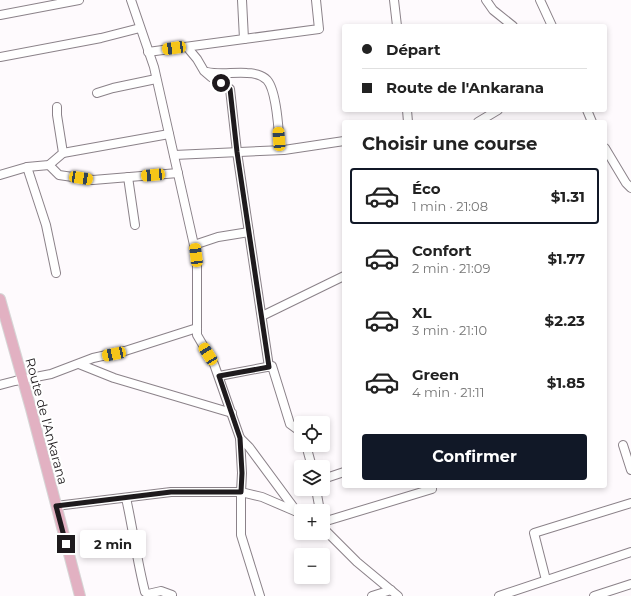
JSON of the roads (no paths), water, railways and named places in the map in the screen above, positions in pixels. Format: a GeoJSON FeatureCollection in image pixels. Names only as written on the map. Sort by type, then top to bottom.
{"type":"FeatureCollection","features":[{"type":"Feature","properties":{"kind":"main road","name":"Route de l'Ankarana"},"geometry":{"type":"LineString","coordinates":[[0,299],[80,596]]}},
{"type":"Feature","properties":{"kind":"street"},"geometry":{"type":"LineString","coordinates":[[0,15],[79,0]]}},
{"type":"Feature","properties":{"kind":"street"},"geometry":{"type":"LineString","coordinates":[[131,0],[156,79],[194,245],[197,265],[197,335],[214,364],[240,438],[242,473],[241,535],[260,596]]}},
{"type":"Feature","properties":{"kind":"street"},"geometry":{"type":"LineString","coordinates":[[242,0],[244,39]]}},
{"type":"Feature","properties":{"kind":"street"},"geometry":{"type":"LineString","coordinates":[[148,52],[318,29],[316,0]]}},
{"type":"Feature","properties":{"kind":"street"},"geometry":{"type":"LineString","coordinates":[[394,0],[397,24]]}},
{"type":"Feature","properties":{"kind":"street"},"geometry":{"type":"LineString","coordinates":[[486,0],[493,10],[510,24]]}},
{"type":"Feature","properties":{"kind":"street"},"geometry":{"type":"LineString","coordinates":[[540,0],[551,24]]}},
{"type":"Feature","properties":{"kind":"street"},"geometry":{"type":"LineString","coordinates":[[0,57],[101,38],[140,28]]}},
{"type":"Feature","properties":{"kind":"street"},"geometry":{"type":"LineString","coordinates":[[187,47],[197,59],[204,71],[230,89],[237,152],[269,367]]}},
{"type":"Feature","properties":{"kind":"street"},"geometry":{"type":"LineString","coordinates":[[204,71],[216,74],[246,72],[257,74],[266,80],[272,89],[280,150]]}},
{"type":"Feature","properties":{"kind":"street"},"geometry":{"type":"LineString","coordinates":[[97,93],[156,79]]}},
{"type":"Feature","properties":{"kind":"street"},"geometry":{"type":"LineString","coordinates":[[58,107],[56,115],[63,153]]}},
{"type":"Feature","properties":{"kind":"street"},"geometry":{"type":"LineString","coordinates":[[481,120],[495,112]]}},
{"type":"Feature","properties":{"kind":"street"},"geometry":{"type":"LineString","coordinates":[[0,175],[26,167],[49,165],[63,153],[169,134]]}},
{"type":"Feature","properties":{"kind":"street"},"geometry":{"type":"LineString","coordinates":[[174,155],[280,150],[342,141]]}},
{"type":"Feature","properties":{"kind":"street"},"geometry":{"type":"LineString","coordinates":[[607,151],[626,183],[631,188]]}},
{"type":"Feature","properties":{"kind":"street"},"geometry":{"type":"LineString","coordinates":[[49,165],[59,174],[93,180],[178,173]]}},
{"type":"Feature","properties":{"kind":"street"},"geometry":{"type":"LineString","coordinates":[[26,167],[46,225],[56,273]]}},
{"type":"Feature","properties":{"kind":"street"},"geometry":{"type":"LineString","coordinates":[[128,177],[135,225]]}},
{"type":"Feature","properties":{"kind":"street"},"geometry":{"type":"LineString","coordinates":[[194,245],[218,237],[250,232]]}},
{"type":"Feature","properties":{"kind":"street"},"geometry":{"type":"LineString","coordinates":[[262,316],[342,277]]}},
{"type":"Feature","properties":{"kind":"street"},"geometry":{"type":"LineString","coordinates":[[0,385],[51,374],[93,358],[125,352],[197,328]]}},
{"type":"Feature","properties":{"kind":"street"},"geometry":{"type":"LineString","coordinates":[[79,364],[114,378],[232,413]]}},
{"type":"Feature","properties":{"kind":"street"},"geometry":{"type":"LineString","coordinates":[[219,376],[272,366],[290,424],[294,427]]}},
{"type":"Feature","properties":{"kind":"street"},"geometry":{"type":"LineString","coordinates":[[240,438],[249,446],[294,506]]}},
{"type":"Feature","properties":{"kind":"street"},"geometry":{"type":"LineString","coordinates":[[623,445],[631,470]]}},
{"type":"Feature","properties":{"kind":"street"},"geometry":{"type":"LineString","coordinates":[[330,477],[342,473]]}},
{"type":"Feature","properties":{"kind":"street"},"geometry":{"type":"LineString","coordinates":[[330,520],[432,489]]}},
{"type":"Feature","properties":{"kind":"street"},"geometry":{"type":"LineString","coordinates":[[56,506],[171,492],[241,492],[262,497],[294,511]]}},
{"type":"Feature","properties":{"kind":"street"},"geometry":{"type":"LineString","coordinates":[[126,498],[134,532],[138,566],[145,592],[148,594],[161,592],[172,595]]}},
{"type":"Feature","properties":{"kind":"street"},"geometry":{"type":"LineString","coordinates":[[546,580],[534,534],[631,503]]}},
{"type":"Feature","properties":{"kind":"street"},"geometry":{"type":"LineString","coordinates":[[330,535],[357,562],[394,593]]}},
{"type":"Feature","properties":{"kind":"street"},"geometry":{"type":"LineString","coordinates":[[499,596],[631,552]]}},
{"type":"Feature","properties":{"kind":"street"},"geometry":{"type":"LineString","coordinates":[[594,596],[631,584]]}},
{"type":"Feature","properties":{"kind":"street"},"geometry":{"type":"LineString","coordinates":[[372,596],[394,593]]}}]}
